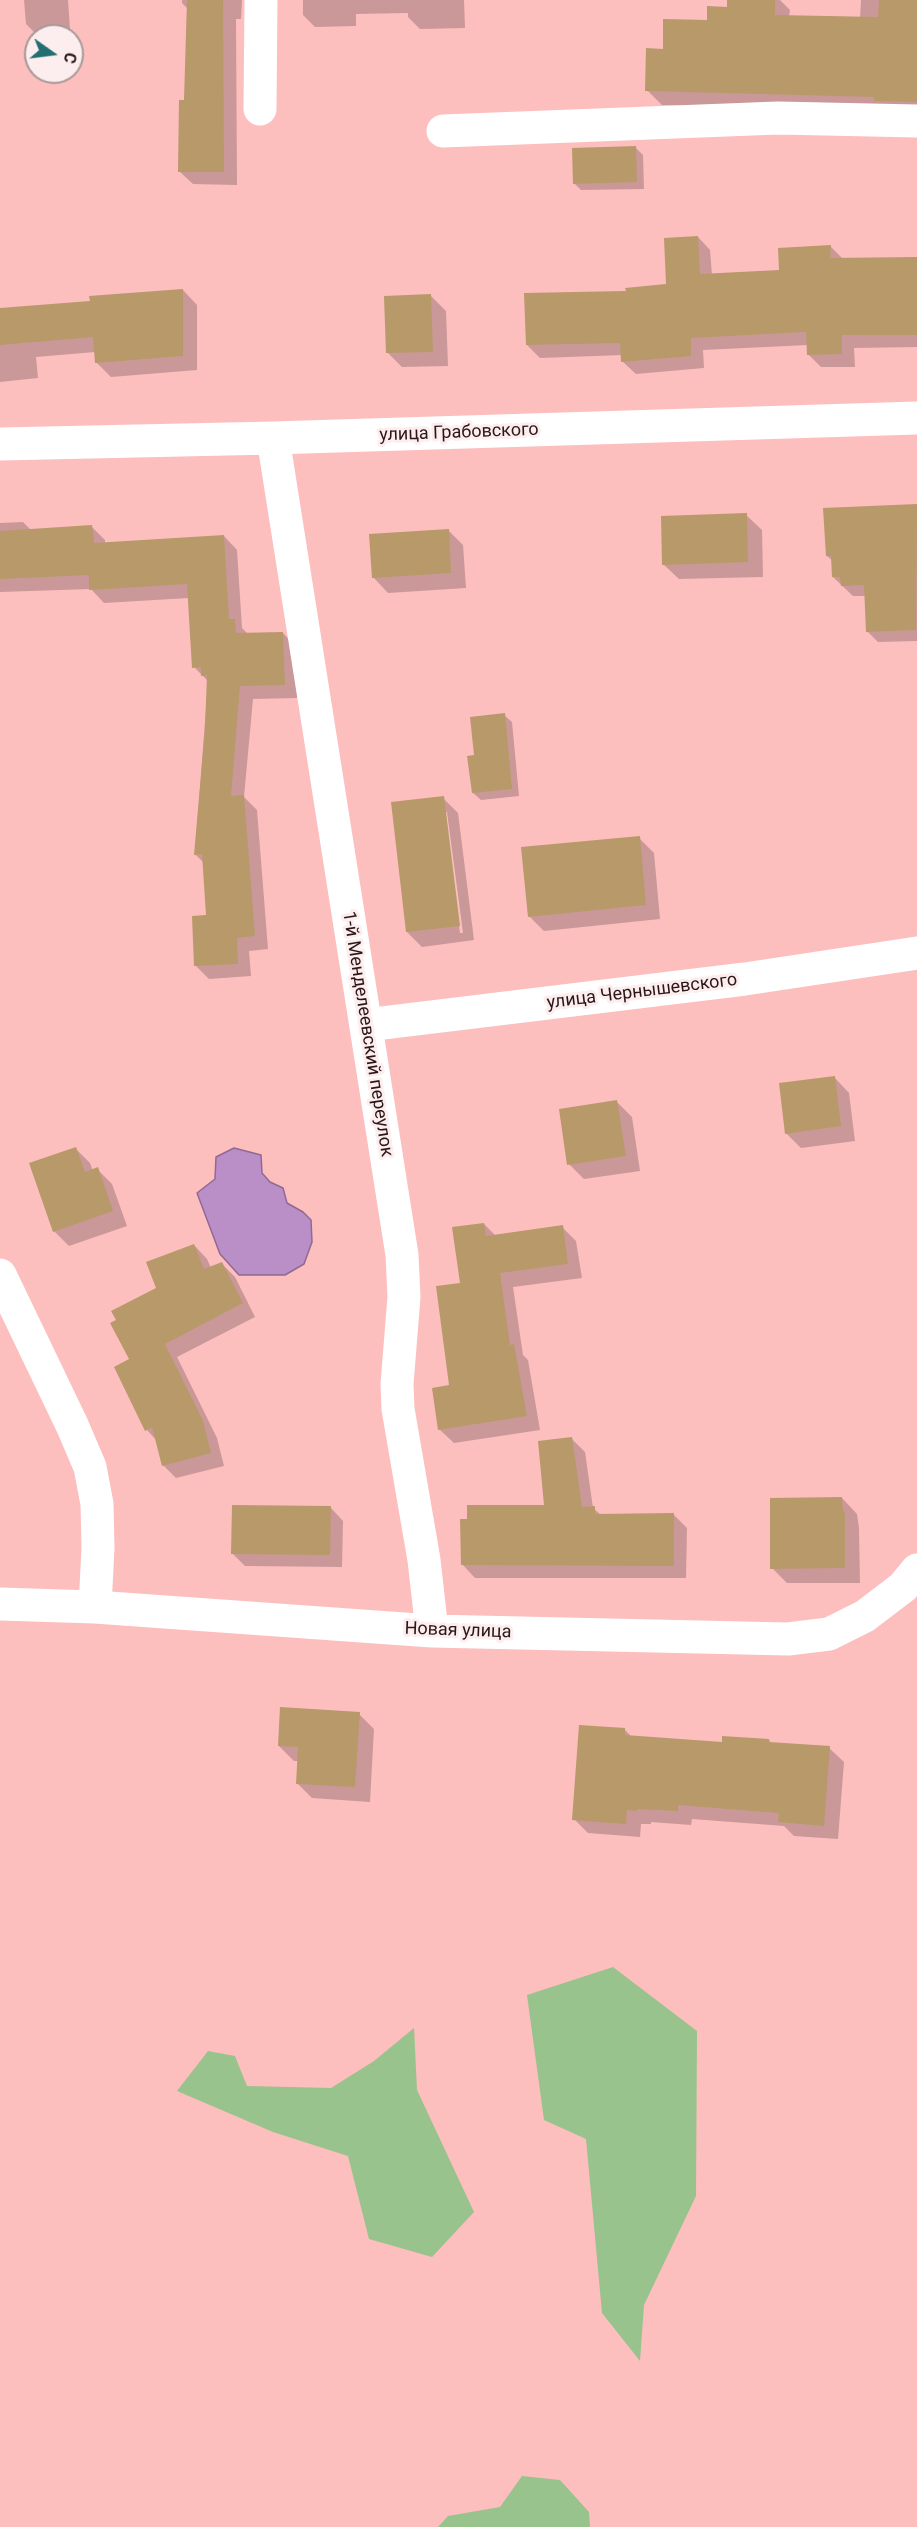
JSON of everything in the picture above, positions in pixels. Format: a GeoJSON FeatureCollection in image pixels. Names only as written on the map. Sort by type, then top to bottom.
{"type":"FeatureCollection","features":[{"type":"Feature","properties":{"kind":"street"},"geometry":{"type":"LineString","coordinates":[[260,109],[261,0]]}},
{"type":"Feature","properties":{"kind":"street"},"geometry":{"type":"LineString","coordinates":[[443,131],[778,118],[917,121]]}},
{"type":"Feature","properties":{"kind":"street","name":"улица Грабовского"},"geometry":{"type":"LineString","coordinates":[[0,444],[917,418]]}},
{"type":"Feature","properties":{"kind":"street","name":"1-й Менделеевский переулок"},"geometry":{"type":"LineString","coordinates":[[273,438],[402,1255],[404,1298],[397,1384],[398,1408],[424,1560],[432,1631]]}},
{"type":"Feature","properties":{"kind":"street","name":"улица Чернышевского"},"geometry":{"type":"LineString","coordinates":[[366,1025],[745,979],[917,953]]}},
{"type":"Feature","properties":{"kind":"street"},"geometry":{"type":"LineString","coordinates":[[0,1275],[90,1467],[97,1515],[95,1608]]}},
{"type":"Feature","properties":{"kind":"street","name":"Новая улица"},"geometry":{"type":"LineString","coordinates":[[0,1604],[95,1608],[432,1631],[788,1639],[829,1634],[865,1616],[910,1578]]}},
{"type":"Feature","properties":{"kind":"green space"},"geometry":{"type":"Polygon","coordinates":[[[613,1967],[697,2031],[696,2196],[644,2305],[640,2361],[602,2313],[586,2139],[544,2120],[527,1995],[613,1967]]]}},
{"type":"Feature","properties":{"kind":"green space"},"geometry":{"type":"Polygon","coordinates":[[[414,2028],[417,2090],[474,2212],[432,2257],[369,2239],[348,2156],[273,2132],[177,2091],[208,2051],[235,2056],[247,2086],[331,2088],[374,2061],[414,2028]]]}},
{"type":"Feature","properties":{"kind":"green space"},"geometry":{"type":"Polygon","coordinates":[[[522,2476],[560,2480],[589,2512],[590,2527],[438,2527],[448,2516],[500,2507],[522,2476]]]}},
{"type":"Feature","properties":{"kind":"shaded area"},"geometry":{"type":"Polygon","coordinates":[[[234,1148],[261,1155],[262,1173],[270,1182],[283,1188],[287,1203],[303,1212],[311,1220],[312,1242],[304,1264],[285,1275],[239,1275],[220,1254],[197,1193],[215,1179],[216,1157],[234,1148]]]}},
{"type":"Feature","properties":{"kind":"building"},"geometry":{"type":"Polygon","coordinates":[[[187,0],[223,0],[224,172],[178,172],[179,100],[184,100],[187,0]]]}},
{"type":"Feature","properties":{"kind":"building"},"geometry":{"type":"Polygon","coordinates":[[[727,0],[775,0],[775,15],[878,17],[879,0],[917,0],[917,102],[874,101],[874,97],[645,91],[646,48],[663,49],[663,19],[707,20],[707,6],[727,7],[727,0]]]}},
{"type":"Feature","properties":{"kind":"building"},"geometry":{"type":"Polygon","coordinates":[[[636,146],[637,182],[573,184],[572,148],[636,146]]]}},
{"type":"Feature","properties":{"kind":"building"},"geometry":{"type":"Polygon","coordinates":[[[698,236],[700,274],[779,270],[778,248],[831,245],[830,258],[917,257],[917,335],[842,335],[842,354],[807,355],[806,332],[691,338],[691,356],[621,362],[620,343],[526,345],[524,293],[626,291],[625,288],[666,284],[664,238],[698,236]]]}},
{"type":"Feature","properties":{"kind":"building"},"geometry":{"type":"Polygon","coordinates":[[[183,289],[183,356],[95,363],[93,337],[0,345],[0,308],[90,301],[89,296],[183,289]]]}},
{"type":"Feature","properties":{"kind":"building"},"geometry":{"type":"Polygon","coordinates":[[[431,294],[433,352],[386,353],[384,296],[431,294]]]}},
{"type":"Feature","properties":{"kind":"building"},"geometry":{"type":"Polygon","coordinates":[[[917,504],[916,630],[866,632],[864,585],[841,586],[840,577],[832,577],[831,556],[826,556],[823,508],[917,504]]]}},
{"type":"Feature","properties":{"kind":"building"},"geometry":{"type":"Polygon","coordinates":[[[747,513],[748,562],[662,565],[661,516],[747,513]]]}},
{"type":"Feature","properties":{"kind":"building"},"geometry":{"type":"Polygon","coordinates":[[[92,525],[94,543],[224,535],[229,619],[235,619],[236,633],[283,632],[285,685],[240,686],[231,796],[244,795],[255,936],[237,938],[238,964],[194,966],[192,916],[206,915],[202,854],[194,855],[205,729],[207,675],[201,676],[201,667],[192,668],[187,584],[89,590],[89,575],[0,579],[0,531],[92,525]]]}},
{"type":"Feature","properties":{"kind":"building"},"geometry":{"type":"Polygon","coordinates":[[[449,529],[451,573],[372,578],[369,534],[449,529]]]}},
{"type":"Feature","properties":{"kind":"building"},"geometry":{"type":"Polygon","coordinates":[[[505,713],[512,789],[472,793],[467,756],[474,755],[470,717],[505,713]]]}},
{"type":"Feature","properties":{"kind":"building"},"geometry":{"type":"Polygon","coordinates":[[[444,796],[460,926],[406,932],[391,802],[444,796]]]}},
{"type":"Feature","properties":{"kind":"building"},"geometry":{"type":"Polygon","coordinates":[[[640,836],[646,905],[528,917],[521,847],[640,836]]]}},
{"type":"Feature","properties":{"kind":"building"},"geometry":{"type":"Polygon","coordinates":[[[835,1076],[841,1126],[785,1134],[779,1083],[835,1076]]]}},
{"type":"Feature","properties":{"kind":"building"},"geometry":{"type":"Polygon","coordinates":[[[617,1100],[626,1156],[567,1165],[559,1109],[617,1100]]]}},
{"type":"Feature","properties":{"kind":"building"},"geometry":{"type":"Polygon","coordinates":[[[76,1147],[85,1172],[98,1167],[113,1211],[53,1232],[29,1163],[76,1147]]]}},
{"type":"Feature","properties":{"kind":"building"},"geometry":{"type":"Polygon","coordinates":[[[484,1223],[486,1236],[563,1225],[568,1264],[500,1273],[510,1345],[514,1344],[527,1416],[438,1430],[432,1388],[449,1385],[436,1286],[460,1283],[452,1227],[484,1223]]]}},
{"type":"Feature","properties":{"kind":"building"},"geometry":{"type":"Polygon","coordinates":[[[194,1244],[204,1269],[222,1262],[243,1303],[165,1344],[203,1421],[211,1453],[162,1466],[152,1427],[145,1431],[114,1367],[129,1359],[110,1323],[116,1320],[111,1311],[156,1288],[146,1262],[194,1244]]]}},
{"type":"Feature","properties":{"kind":"building"},"geometry":{"type":"Polygon","coordinates":[[[572,1437],[582,1507],[595,1506],[595,1514],[674,1513],[674,1566],[461,1565],[460,1519],[467,1519],[467,1505],[544,1505],[538,1441],[572,1437]]]}},
{"type":"Feature","properties":{"kind":"building"},"geometry":{"type":"Polygon","coordinates":[[[842,1497],[845,1512],[845,1568],[770,1569],[770,1498],[842,1497]]]}},
{"type":"Feature","properties":{"kind":"building"},"geometry":{"type":"Polygon","coordinates":[[[232,1505],[331,1506],[330,1555],[231,1554],[232,1505]]]}},
{"type":"Feature","properties":{"kind":"building"},"geometry":{"type":"Polygon","coordinates":[[[280,1707],[360,1712],[355,1787],[296,1784],[298,1747],[278,1746],[280,1707]]]}},
{"type":"Feature","properties":{"kind":"building"},"geometry":{"type":"Polygon","coordinates":[[[579,1725],[625,1728],[625,1735],[722,1742],[722,1736],[830,1746],[824,1826],[778,1822],[779,1813],[678,1805],[678,1811],[627,1810],[626,1824],[572,1820],[579,1725]]]}}]}
